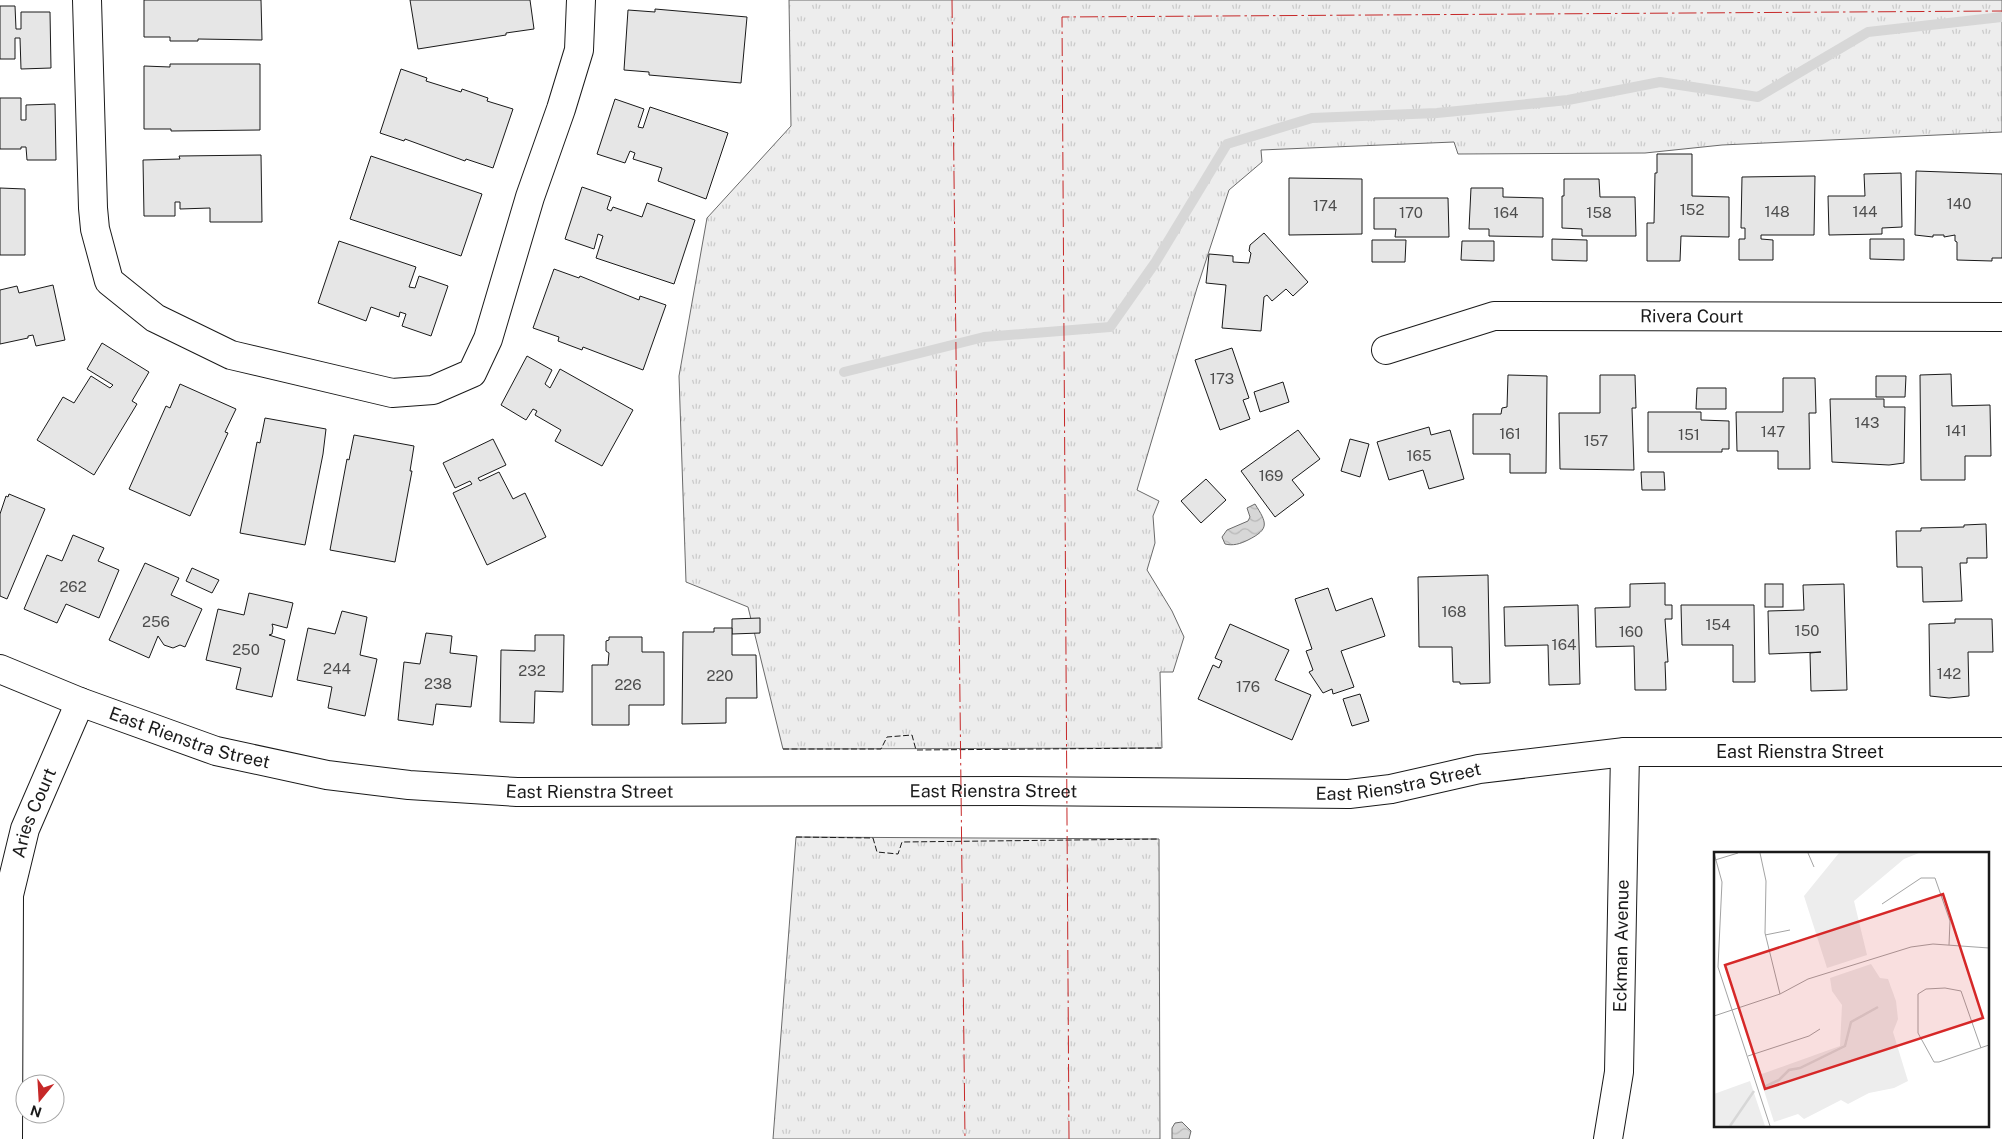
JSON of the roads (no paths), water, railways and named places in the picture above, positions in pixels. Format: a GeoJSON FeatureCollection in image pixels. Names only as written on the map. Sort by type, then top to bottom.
{"type":"FeatureCollection","features":[{"type":"Feature","properties":{"kind":"street"},"geometry":{"type":"LineString","coordinates":[[87,0],[92,208],[95,229],[108,282],[155,318],[231,355],[392,393],[433,390],[472,373],[488,339],[530,197],[561,109],[579,50],[581,0]]}},
{"type":"Feature","properties":{"kind":"street","name":"Rivera Court"},"geometry":{"type":"LineString","coordinates":[[1386,350],[1494,316],[2002,317]]}},
{"type":"Feature","properties":{"kind":"street","name":"East Rienstra Street"},"geometry":{"type":"LineString","coordinates":[[0,669],[80,702],[216,751],[327,775],[409,785],[517,792],[1011,791],[1349,794],[1392,789],[1479,769],[1624,752],[2002,752]]}},
{"type":"Feature","properties":{"kind":"street","name":"Aries Court"},"geometry":{"type":"LineString","coordinates":[[8,1139],[9,895],[25,829],[80,702]]}},
{"type":"Feature","properties":{"kind":"street","name":"Eckman Avenue"},"geometry":{"type":"LineString","coordinates":[[1608,1139],[1618,1072],[1624,752]]}},
{"type":"Feature","properties":{"kind":"water"},"geometry":{"type":"Polygon","coordinates":[[[1255,504],[1264,521],[1263,529],[1242,543],[1234,545],[1225,544],[1222,537],[1227,530],[1248,521],[1250,517],[1247,508],[1255,504]]]}},
{"type":"Feature","properties":{"kind":"water"},"geometry":{"type":"Polygon","coordinates":[[[1182,1122],[1191,1131],[1189,1139],[1172,1139],[1172,1128],[1175,1123],[1182,1122]]]}},
{"type":"Feature","properties":{"kind":"waterway"},"geometry":{"type":"LineString","coordinates":[[844,372],[984,337],[1110,327],[1155,263],[1227,144],[1312,118],[1437,113],[1568,100],[1660,82],[1758,97],[1868,32],[2002,17]]}}]}
